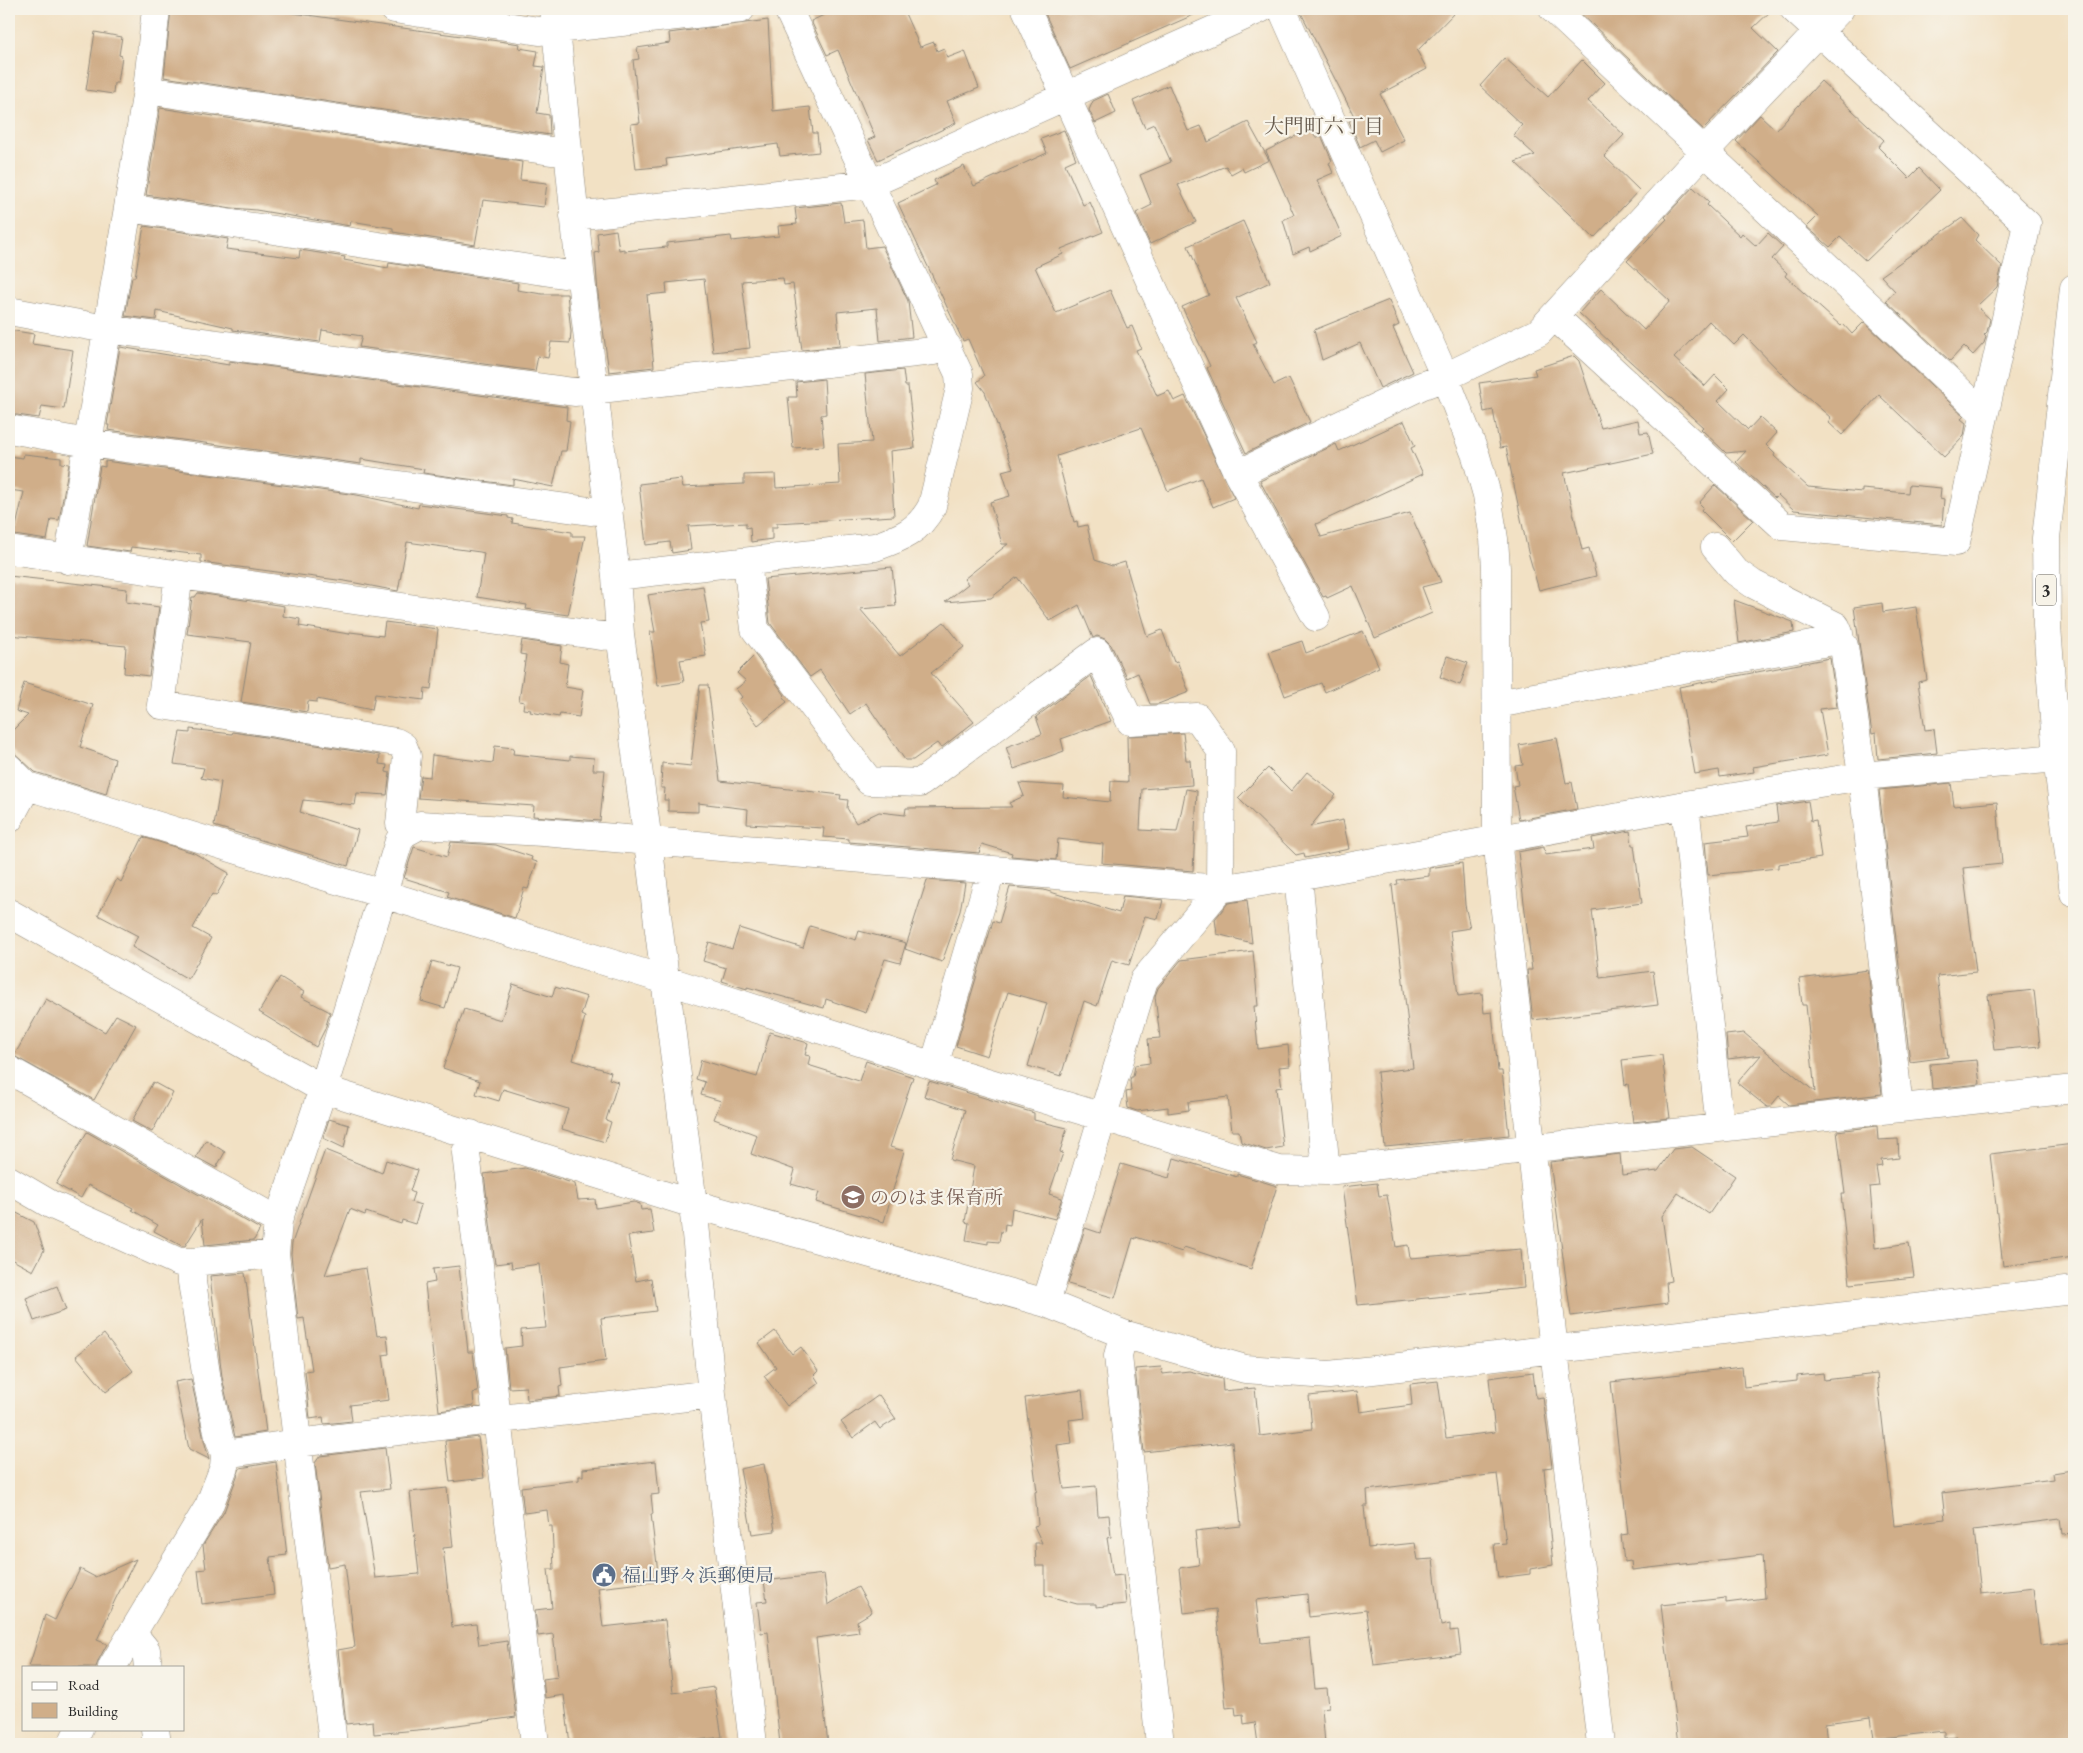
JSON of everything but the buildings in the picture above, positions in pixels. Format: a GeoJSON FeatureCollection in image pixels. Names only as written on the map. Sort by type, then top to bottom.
{"type":"FeatureCollection","features":[{"type":"Feature","properties":{"kind":"street"},"geometry":{"type":"LineString","coordinates":[[68,560],[147,90],[156,9]]}},
{"type":"Feature","properties":{"kind":"street"},"geometry":{"type":"LineString","coordinates":[[394,9],[539,31],[555,19],[742,9]]}},
{"type":"Feature","properties":{"kind":"street"},"geometry":{"type":"LineString","coordinates":[[616,576],[876,547],[903,537],[926,518],[932,506],[960,388],[959,374],[788,9]]}},
{"type":"Feature","properties":{"kind":"street"},"geometry":{"type":"LineString","coordinates":[[1026,9],[1238,474],[1316,617]]}},
{"type":"Feature","properties":{"kind":"street"},"geometry":{"type":"LineString","coordinates":[[574,216],[870,184],[1260,9]]}},
{"type":"Feature","properties":{"kind":"street"},"geometry":{"type":"LineString","coordinates":[[1282,9],[1445,378],[1476,456],[1487,496],[1493,530],[1496,568],[1497,839],[1600,1744]]}},
{"type":"Feature","properties":{"kind":"street"},"geometry":{"type":"LineString","coordinates":[[1553,9],[1983,413]]}},
{"type":"Feature","properties":{"kind":"street"},"geometry":{"type":"LineString","coordinates":[[1555,317],[1782,526],[1956,542],[1983,413],[2027,224],[1794,9]]}},
{"type":"Feature","properties":{"kind":"street"},"geometry":{"type":"LineString","coordinates":[[1238,474],[1421,386],[1445,378],[1539,332],[1555,317],[1704,152],[1840,9]]}},
{"type":"Feature","properties":{"kind":"street"},"geometry":{"type":"LineString","coordinates":[[555,19],[580,272],[609,508],[620,634],[666,980],[693,1204],[712,1394],[753,1744]]}},
{"type":"Feature","properties":{"kind":"street"},"geometry":{"type":"LineString","coordinates":[[147,90],[551,151],[568,150]]}},
{"type":"Feature","properties":{"kind":"street"},"geometry":{"type":"LineString","coordinates":[[128,208],[563,274],[580,272]]}},
{"type":"Feature","properties":{"kind":"street","name":"3"},"geometry":{"type":"LineString","coordinates":[[2074,288],[2046,538],[2046,626],[2063,768],[2074,893]]}},
{"type":"Feature","properties":{"kind":"street"},"geometry":{"type":"LineString","coordinates":[[9,311],[106,329],[574,392],[932,351],[947,346]]}},
{"type":"Feature","properties":{"kind":"street"},"geometry":{"type":"LineString","coordinates":[[9,429],[88,443],[590,511],[609,508]]}},
{"type":"Feature","properties":{"kind":"street"},"geometry":{"type":"LineString","coordinates":[[1716,547],[1736,572],[1753,584],[1836,626],[1839,633],[1839,642]]}},
{"type":"Feature","properties":{"kind":"street"},"geometry":{"type":"LineString","coordinates":[[9,550],[601,636],[620,634]]}},
{"type":"Feature","properties":{"kind":"street"},"geometry":{"type":"LineString","coordinates":[[747,562],[755,629],[869,781],[920,783],[1097,652],[1130,721],[1197,717],[1221,751],[1220,889],[1144,980],[1046,1303]]}},
{"type":"Feature","properties":{"kind":"street"},"geometry":{"type":"LineString","coordinates":[[179,575],[161,705],[396,742],[403,746],[407,756],[400,824],[405,833]]}},
{"type":"Feature","properties":{"kind":"street"},"geometry":{"type":"LineString","coordinates":[[1498,704],[1833,641],[1839,642],[1844,646],[1862,776],[1899,1108]]}},
{"type":"Feature","properties":{"kind":"street"},"geometry":{"type":"LineString","coordinates":[[332,1744],[275,1254],[278,1221],[323,1089],[398,841],[405,833],[420,825],[544,832],[1220,889],[1685,805],[1862,776],[2063,768]]}},
{"type":"Feature","properties":{"kind":"street"},"geometry":{"type":"LineString","coordinates":[[9,820],[18,777],[381,895],[666,980],[934,1066],[1279,1170],[1326,1171],[2074,1089]]}},
{"type":"Feature","properties":{"kind":"street"},"geometry":{"type":"LineString","coordinates":[[1685,805],[1720,1127]]}},
{"type":"Feature","properties":{"kind":"street"},"geometry":{"type":"LineString","coordinates":[[934,1066],[992,871]]}},
{"type":"Feature","properties":{"kind":"street"},"geometry":{"type":"LineString","coordinates":[[1298,876],[1326,1171]]}},
{"type":"Feature","properties":{"kind":"street"},"geometry":{"type":"LineString","coordinates":[[9,913],[323,1089],[693,1204],[1046,1303],[1123,1334],[1245,1369],[1319,1375],[2074,1290]]}},
{"type":"Feature","properties":{"kind":"street"},"geometry":{"type":"LineString","coordinates":[[9,1070],[278,1221]]}},
{"type":"Feature","properties":{"kind":"street"},"geometry":{"type":"LineString","coordinates":[[471,1134],[466,1153],[535,1744]]}},
{"type":"Feature","properties":{"kind":"street"},"geometry":{"type":"LineString","coordinates":[[9,1180],[50,1204],[179,1262],[275,1254]]}},
{"type":"Feature","properties":{"kind":"street"},"geometry":{"type":"LineString","coordinates":[[113,1666],[209,1506],[224,1467],[225,1454],[219,1437],[208,1380],[192,1282],[192,1262]]}},
{"type":"Feature","properties":{"kind":"street"},"geometry":{"type":"LineString","coordinates":[[1123,1334],[1118,1356],[1160,1744]]}},
{"type":"Feature","properties":{"kind":"street"},"geometry":{"type":"LineString","coordinates":[[225,1454],[712,1394]]}},
{"type":"Feature","properties":{"kind":"street"},"geometry":{"type":"LineString","coordinates":[[133,1634],[146,1650],[148,1666]]}},
{"type":"Feature","properties":{"kind":"street"},"geometry":{"type":"LineString","coordinates":[[72,1744],[79,1730]]}},
{"type":"Feature","properties":{"kind":"street"},"geometry":{"type":"LineString","coordinates":[[155,1730],[157,1744]]}},
{"type":"Feature","properties":{"kind":"place","name":"ののはま保育所"},"geometry":{"type":"Point","coordinates":[853,1197]}},
{"type":"Feature","properties":{"kind":"place","name":"福山野々浜郵便局"},"geometry":{"type":"Point","coordinates":[604,1575]}},
{"type":"Feature","properties":{"kind":"district","name":"大門町六丁目"},"geometry":{"type":"Point","coordinates":[1324,126]}}]}
